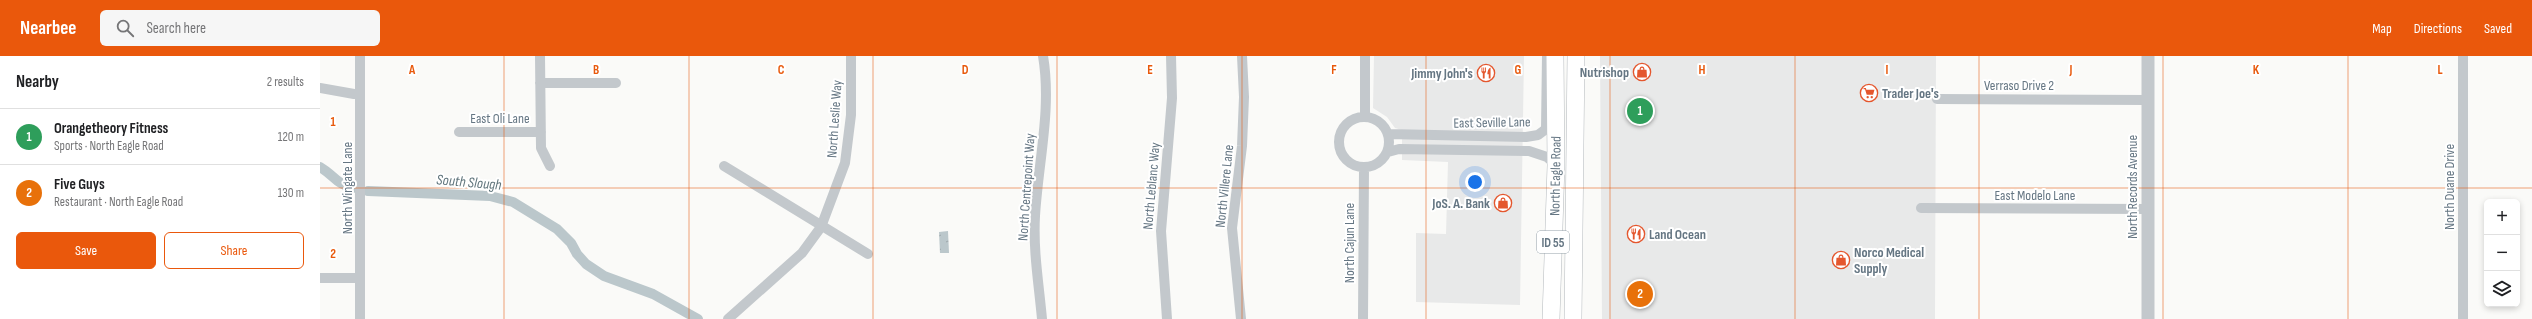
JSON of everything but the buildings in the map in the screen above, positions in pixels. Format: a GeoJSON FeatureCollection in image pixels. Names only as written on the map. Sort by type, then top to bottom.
{"type":"FeatureCollection","features":[{"type":"Feature","properties":{"kind":"highway","name":"North Eagle Road"},"geometry":{"type":"LineString","coordinates":[[1551,319],[1556,166],[1555,56]]}},
{"type":"Feature","properties":{"kind":"highway","name":"North Eagle Road"},"geometry":{"type":"LineString","coordinates":[[1573,319],[1576,56]]}},
{"type":"Feature","properties":{"kind":"highway"},"geometry":{"type":"LineString","coordinates":[[1556,166],[1563,170],[1563,239],[1573,244]]}},
{"type":"Feature","properties":{"kind":"highway"},"geometry":{"type":"LineString","coordinates":[[1553,259],[1563,272],[1563,319]]}},
{"type":"Feature","properties":{"kind":"street","name":"North Wingate Lane"},"geometry":{"type":"LineString","coordinates":[[360,56],[360,319]]}},
{"type":"Feature","properties":{"kind":"street"},"geometry":{"type":"LineString","coordinates":[[540,56],[541,148],[550,166]]}},
{"type":"Feature","properties":{"kind":"street","name":"North Leslie Way"},"geometry":{"type":"LineString","coordinates":[[728,319],[802,254],[820,227],[845,163],[851,115],[851,56]]}},
{"type":"Feature","properties":{"kind":"street","name":"North Centrepoint Way"},"geometry":{"type":"LineString","coordinates":[[1042,319],[1035,268],[1035,218],[1046,95],[1043,56]]}},
{"type":"Feature","properties":{"kind":"street","name":"North Leblanc Way"},"geometry":{"type":"LineString","coordinates":[[1167,319],[1161,231],[1172,98],[1171,56]]}},
{"type":"Feature","properties":{"kind":"street","name":"North Villere Lane"},"geometry":{"type":"LineString","coordinates":[[1241,319],[1232,228],[1242,146],[1244,97],[1242,56]]}},
{"type":"Feature","properties":{"kind":"street"},"geometry":{"type":"LineString","coordinates":[[1364,117],[1365,56]]}},
{"type":"Feature","properties":{"kind":"street","name":"East Seville Lane"},"geometry":{"type":"LineString","coordinates":[[1388,134],[1516,137],[1538,135],[1546,128],[1547,56]]}},
{"type":"Feature","properties":{"kind":"street","name":"North Records Avenue"},"geometry":{"type":"LineString","coordinates":[[2148,56],[2148,319]]}},
{"type":"Feature","properties":{"kind":"street","name":"North Duane Drive"},"geometry":{"type":"LineString","coordinates":[[2463,56],[2463,319]]}},
{"type":"Feature","properties":{"kind":"street"},"geometry":{"type":"LineString","coordinates":[[540,83],[616,83]]}},
{"type":"Feature","properties":{"kind":"street"},"geometry":{"type":"LineString","coordinates":[[320,88],[354,94]]}},
{"type":"Feature","properties":{"kind":"street","name":"Verraso Drive 2"},"geometry":{"type":"LineString","coordinates":[[1937,99],[2148,100]]}},
{"type":"Feature","properties":{"kind":"street"},"geometry":{"type":"LineString","coordinates":[[1364,117],[1371,118],[1382,124],[1388,134],[1388,152],[1379,162],[1364,168],[1352,164],[1343,158],[1338,140],[1345,125],[1352,120],[1364,117]]}},
{"type":"Feature","properties":{"kind":"street","name":"East Oli Lane"},"geometry":{"type":"LineString","coordinates":[[459,132],[541,132]]}},
{"type":"Feature","properties":{"kind":"street","name":"East Seville Lane"},"geometry":{"type":"LineString","coordinates":[[1388,152],[1400,150],[1529,151],[1547,157],[1556,166]]}},
{"type":"Feature","properties":{"kind":"street"},"geometry":{"type":"LineString","coordinates":[[724,166],[820,227],[868,254]]}},
{"type":"Feature","properties":{"kind":"street","name":"North Cajun Lane"},"geometry":{"type":"LineString","coordinates":[[1363,319],[1364,168]]}},
{"type":"Feature","properties":{"kind":"street","name":"East Modelo Lane"},"geometry":{"type":"LineString","coordinates":[[1921,208],[2148,209]]}},
{"type":"Feature","properties":{"kind":"street"},"geometry":{"type":"LineString","coordinates":[[320,278],[360,278]]}},
{"type":"Feature","properties":{"kind":"shaded area"},"geometry":{"type":"Polygon","coordinates":[[[1374,56],[1524,56],[1520,305],[1416,302],[1416,233],[1446,234],[1448,162],[1402,160],[1402,130],[1395,128],[1387,117],[1373,108],[1374,56]]]}},
{"type":"Feature","properties":{"kind":"shaded area"},"geometry":{"type":"Polygon","coordinates":[[[1600,56],[1936,56],[1935,319],[1602,319],[1600,56]]]}},
{"type":"Feature","properties":{"kind":"water"},"geometry":{"type":"Polygon","coordinates":[[[948,231],[949,253],[940,253],[939,232],[948,231]]]}},
{"type":"Feature","properties":{"kind":"waterway","name":"South Slough"},"geometry":{"type":"LineString","coordinates":[[320,167],[339,182],[353,188]]}},
{"type":"Feature","properties":{"kind":"waterway","name":"South Slough"},"geometry":{"type":"LineString","coordinates":[[368,191],[490,196],[513,202],[557,229],[571,243],[577,254],[586,264],[604,276],[653,294],[698,319]]}},
{"type":"Feature","properties":{"kind":"place","name":"Nutrishop"},"geometry":{"type":"Point","coordinates":[1642,72]}},
{"type":"Feature","properties":{"kind":"place","name":"Jimmy John's"},"geometry":{"type":"Point","coordinates":[1486,73]}},
{"type":"Feature","properties":{"kind":"place","name":"Trader Joe's"},"geometry":{"type":"Point","coordinates":[1869,93]}},
{"type":"Feature","properties":{"kind":"place","name":"Orangetheory Fitness"},"geometry":{"type":"Point","coordinates":[1640,111]}},
{"type":"Feature","properties":{"kind":"place","name":"JoS. A. Bank"},"geometry":{"type":"Point","coordinates":[1503,203]}},
{"type":"Feature","properties":{"kind":"place","name":"Land Ocean"},"geometry":{"type":"Point","coordinates":[1636,234]}},
{"type":"Feature","properties":{"kind":"place","name":"Norco Medical Supply"},"geometry":{"type":"Point","coordinates":[1841,260]}},
{"type":"Feature","properties":{"kind":"place","name":"Five Guys"},"geometry":{"type":"Point","coordinates":[1640,294]}}]}
